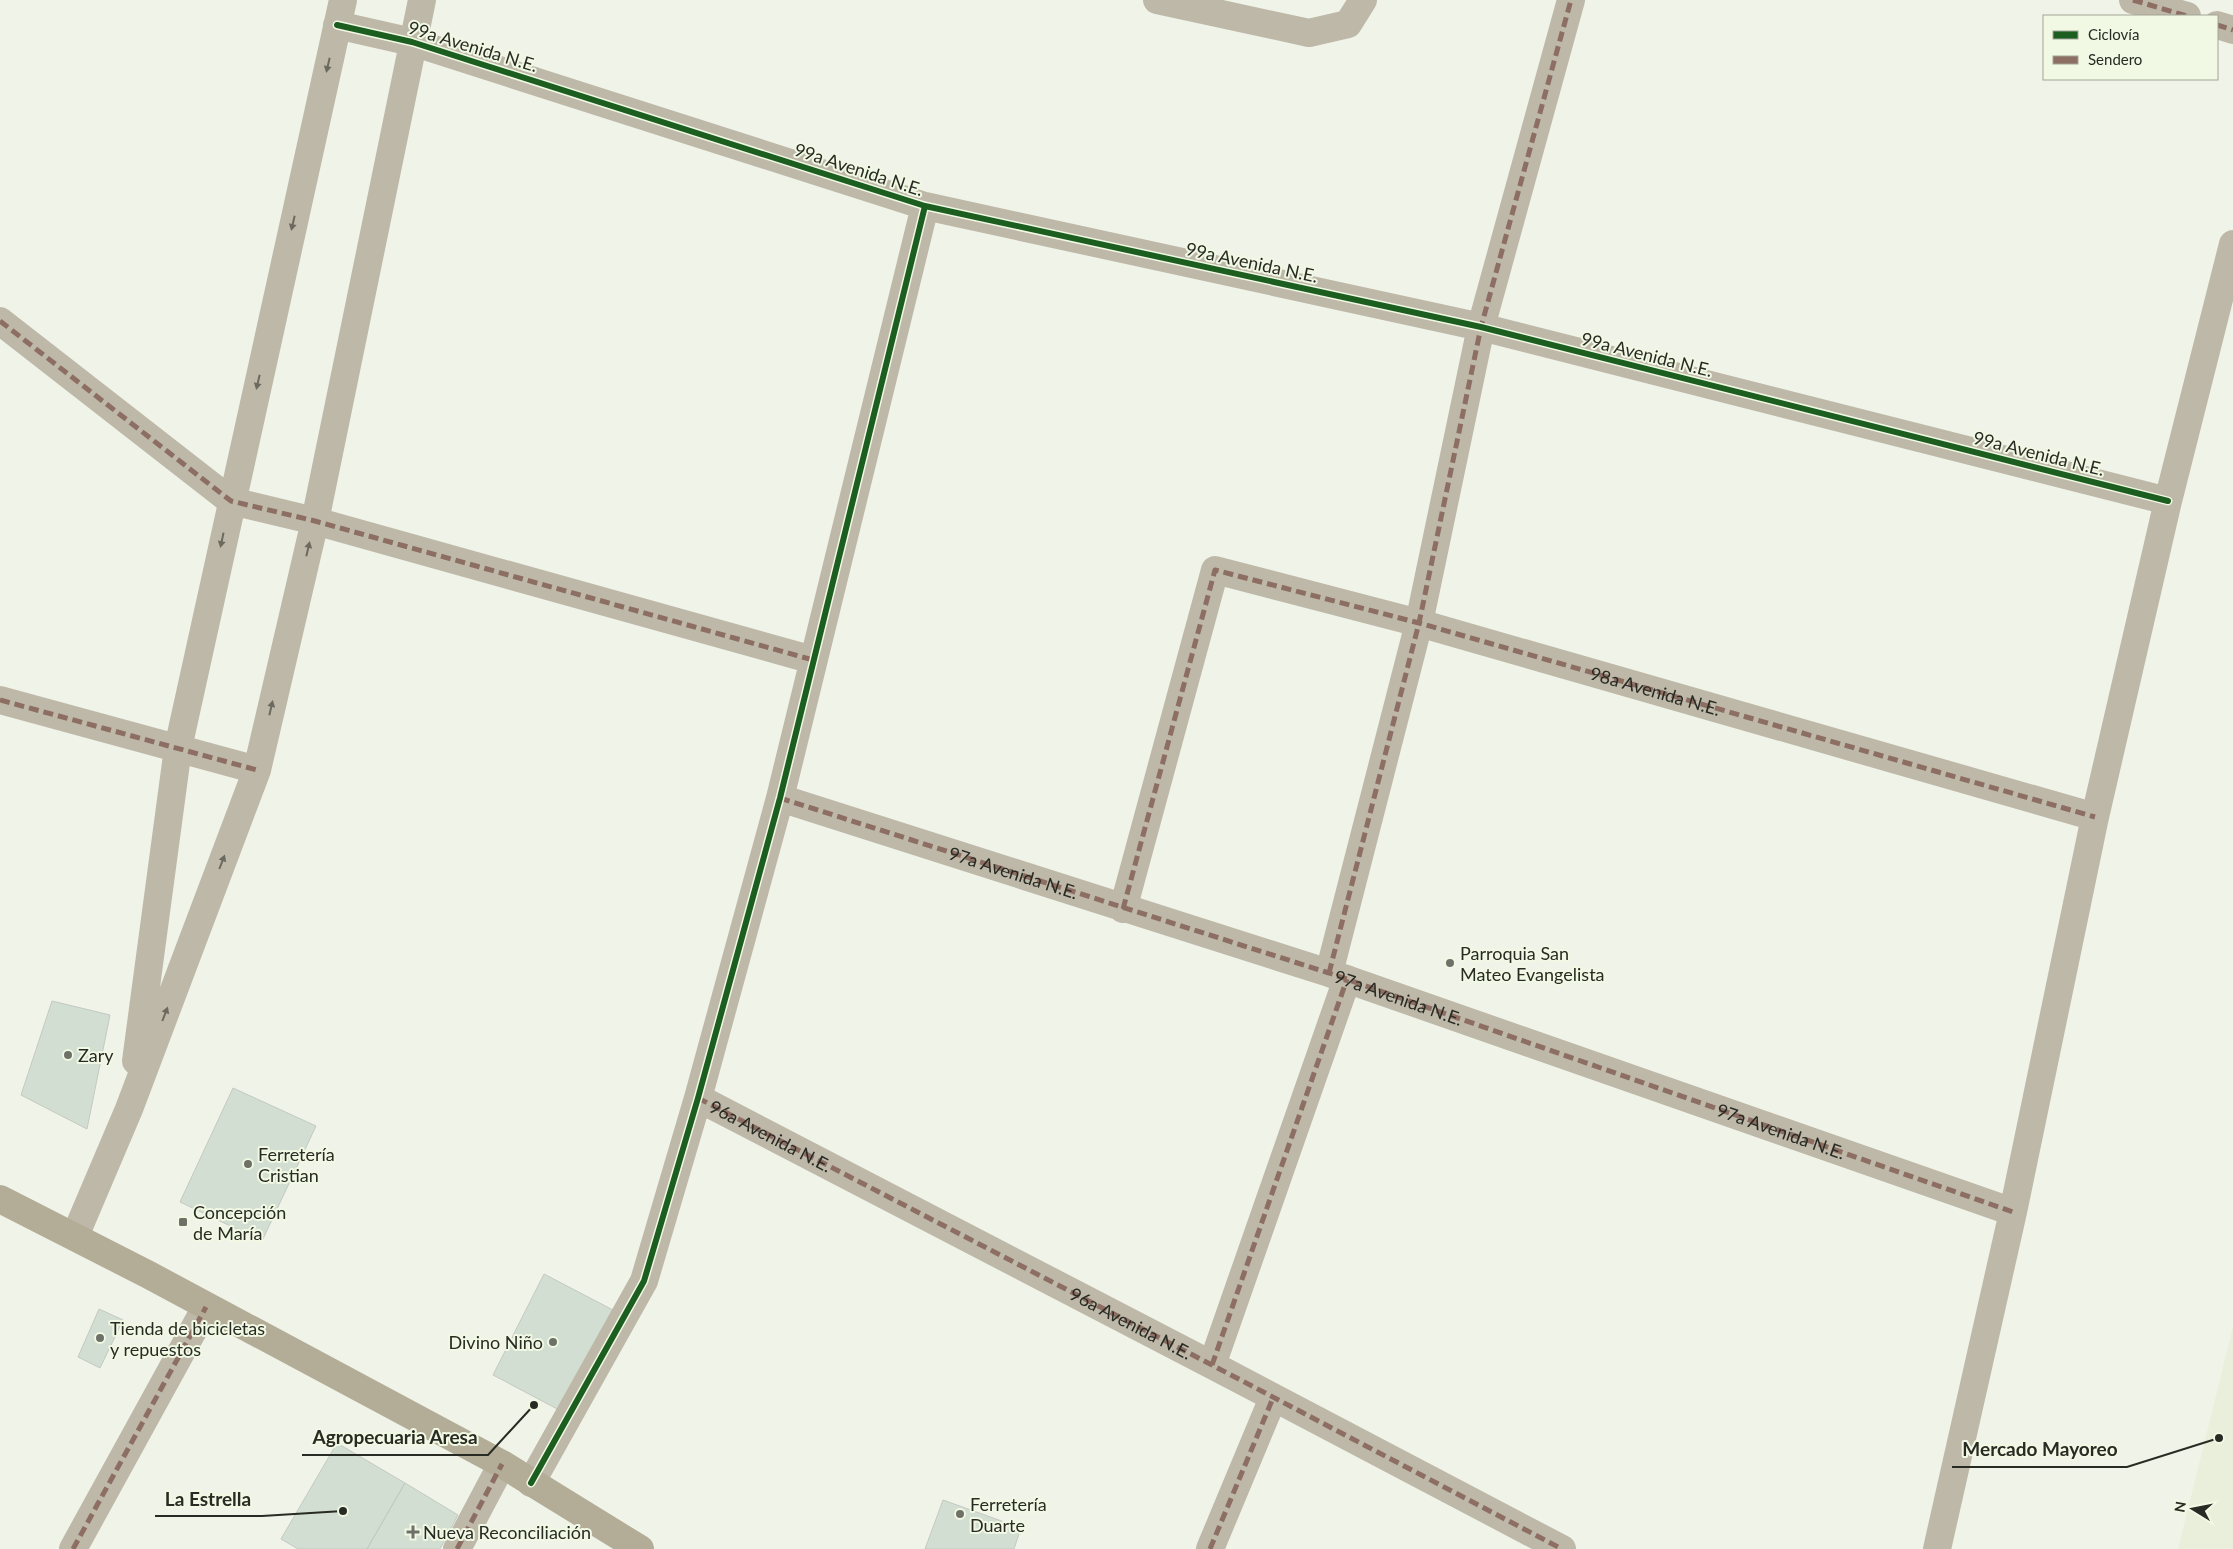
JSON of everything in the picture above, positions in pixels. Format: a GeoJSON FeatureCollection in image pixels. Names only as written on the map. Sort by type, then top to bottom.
{"type":"FeatureCollection","features":[{"type":"Feature","properties":{"kind":"main road"},"geometry":{"type":"LineString","coordinates":[[0,1199],[74,1236],[502,1464],[640,1549]]}},
{"type":"Feature","properties":{"kind":"street"},"geometry":{"type":"LineString","coordinates":[[74,1236],[130,1109],[256,770],[315,521],[422,0]]}},
{"type":"Feature","properties":{"kind":"street"},"geometry":{"type":"LineString","coordinates":[[1157,0],[1309,33],[1348,24],[1363,0]]}},
{"type":"Feature","properties":{"kind":"street"},"geometry":{"type":"LineString","coordinates":[[1212,1365],[1338,976],[1419,623],[1481,327],[1571,0]]}},
{"type":"Feature","properties":{"kind":"street"},"geometry":{"type":"LineString","coordinates":[[2133,0],[2184,15]]}},
{"type":"Feature","properties":{"kind":"street"},"geometry":{"type":"LineString","coordinates":[[130,1109],[178,748],[340,12]]}},
{"type":"Feature","properties":{"kind":"street","name":"99a Avenida N.E."},"geometry":{"type":"LineString","coordinates":[[340,12],[412,42],[925,206],[1481,327],[2168,501]]}},
{"type":"Feature","properties":{"kind":"street"},"geometry":{"type":"LineString","coordinates":[[2218,25],[2233,30]]}},
{"type":"Feature","properties":{"kind":"street"},"geometry":{"type":"LineString","coordinates":[[531,1483],[644,1281],[698,1098],[780,798],[925,206]]}},
{"type":"Feature","properties":{"kind":"street"},"geometry":{"type":"LineString","coordinates":[[1937,1549],[2013,1212],[2095,817],[2168,501],[2233,244]]}},
{"type":"Feature","properties":{"kind":"street"},"geometry":{"type":"LineString","coordinates":[[0,321],[231,501],[315,521],[813,660]]}},
{"type":"Feature","properties":{"kind":"street","name":"98a Avenida N.E."},"geometry":{"type":"LineString","coordinates":[[1123,908],[1215,570],[1419,623],[2095,817]]}},
{"type":"Feature","properties":{"kind":"street"},"geometry":{"type":"LineString","coordinates":[[0,700],[256,770]]}},
{"type":"Feature","properties":{"kind":"street","name":"97a Avenida N.E."},"geometry":{"type":"LineString","coordinates":[[780,798],[1338,976],[2013,1212]]}},
{"type":"Feature","properties":{"kind":"street","name":"96a Avenida N.E."},"geometry":{"type":"LineString","coordinates":[[698,1098],[1562,1549]]}},
{"type":"Feature","properties":{"kind":"street"},"geometry":{"type":"LineString","coordinates":[[74,1549],[206,1307]]}},
{"type":"Feature","properties":{"kind":"street"},"geometry":{"type":"LineString","coordinates":[[1210,1549],[1273,1398]]}},
{"type":"Feature","properties":{"kind":"street"},"geometry":{"type":"LineString","coordinates":[[458,1549],[502,1464]]}},
{"type":"Feature","properties":{"kind":"shaded area"},"geometry":{"type":"Polygon","coordinates":[[[2233,1327],[2233,1549],[2178,1549],[2233,1327]]]}},
{"type":"Feature","properties":{"kind":"building","name":"Zary"},"geometry":{"type":"Polygon","coordinates":[[[52,1001],[110,1015],[87,1129],[21,1095],[52,1001]]]}},
{"type":"Feature","properties":{"kind":"building","name":"Ferretería Cristian"},"geometry":{"type":"Polygon","coordinates":[[[233,1088],[316,1126],[262,1241],[180,1202],[233,1088]]]}},
{"type":"Feature","properties":{"kind":"building","name":"Divino Niño"},"geometry":{"type":"Polygon","coordinates":[[[544,1274],[613,1310],[561,1411],[493,1375],[544,1274]]]}},
{"type":"Feature","properties":{"kind":"building","name":"Tienda de bicicletas y repuestos"},"geometry":{"type":"Polygon","coordinates":[[[99,1309],[123,1320],[100,1368],[78,1357],[99,1309]]]}},
{"type":"Feature","properties":{"kind":"building"},"geometry":{"type":"Polygon","coordinates":[[[337,1443],[405,1483],[367,1549],[298,1549],[281,1539],[337,1443]]]}},
{"type":"Feature","properties":{"kind":"building","name":"Nueva Reconciliación"},"geometry":{"type":"Polygon","coordinates":[[[405,1483],[458,1515],[440,1549],[367,1549],[405,1483]]]}},
{"type":"Feature","properties":{"kind":"building","name":"Ferretería Duarte"},"geometry":{"type":"Polygon","coordinates":[[[943,1500],[1021,1528],[1014,1549],[925,1549],[943,1500]]]}},
{"type":"Feature","properties":{"kind":"marked path"},"geometry":{"type":"LineString","coordinates":[[1329,973],[1419,623],[1481,327],[1571,0]]}},
{"type":"Feature","properties":{"kind":"marked path"},"geometry":{"type":"LineString","coordinates":[[2133,0],[2184,15]]}},
{"type":"Feature","properties":{"kind":"marked path"},"geometry":{"type":"LineString","coordinates":[[2218,25],[2233,30]]}},
{"type":"Feature","properties":{"kind":"marked path"},"geometry":{"type":"LineString","coordinates":[[0,321],[231,501],[315,521],[813,660]]}},
{"type":"Feature","properties":{"kind":"marked path"},"geometry":{"type":"LineString","coordinates":[[1123,909],[1215,570],[1419,623],[2095,817]]}},
{"type":"Feature","properties":{"kind":"marked path"},"geometry":{"type":"LineString","coordinates":[[0,700],[257,770]]}},
{"type":"Feature","properties":{"kind":"marked path"},"geometry":{"type":"LineString","coordinates":[[780,798],[1329,973],[2013,1212]]}},
{"type":"Feature","properties":{"kind":"marked path"},"geometry":{"type":"LineString","coordinates":[[1212,1365],[1347,979]]}},
{"type":"Feature","properties":{"kind":"marked path"},"geometry":{"type":"LineString","coordinates":[[698,1098],[1562,1549]]}},
{"type":"Feature","properties":{"kind":"marked path"},"geometry":{"type":"LineString","coordinates":[[73,1549],[206,1307]]}},
{"type":"Feature","properties":{"kind":"marked path"},"geometry":{"type":"LineString","coordinates":[[1210,1549],[1273,1398]]}},
{"type":"Feature","properties":{"kind":"marked path"},"geometry":{"type":"LineString","coordinates":[[457,1549],[502,1464]]}},
{"type":"Feature","properties":{"kind":"cycle path"},"geometry":{"type":"LineString","coordinates":[[337,25],[412,42],[925,206],[1481,327],[2168,501]]}},
{"type":"Feature","properties":{"kind":"cycle path"},"geometry":{"type":"LineString","coordinates":[[531,1483],[644,1281],[698,1098],[780,798],[925,206]]}},
{"type":"Feature","properties":{"kind":"place","name":"Parroquia San Mateo Evangelista"},"geometry":{"type":"Point","coordinates":[1450,963]}},
{"type":"Feature","properties":{"kind":"place","name":"Zary"},"geometry":{"type":"Point","coordinates":[68,1055]}},
{"type":"Feature","properties":{"kind":"place","name":"Ferretería Cristian"},"geometry":{"type":"Point","coordinates":[248,1164]}},
{"type":"Feature","properties":{"kind":"place","name":"Concepción de María"},"geometry":{"type":"Point","coordinates":[183,1222]}},
{"type":"Feature","properties":{"kind":"place","name":"Tienda de bicicletas y repuestos"},"geometry":{"type":"Point","coordinates":[100,1338]}},
{"type":"Feature","properties":{"kind":"place","name":"Divino Niño"},"geometry":{"type":"Point","coordinates":[553,1342]}},
{"type":"Feature","properties":{"kind":"place","name":"Agropecuaria Aresa"},"geometry":{"type":"Point","coordinates":[534,1405]}},
{"type":"Feature","properties":{"kind":"place","name":"Mercado Mayoreo"},"geometry":{"type":"Point","coordinates":[2219,1438]}},
{"type":"Feature","properties":{"kind":"place","name":"La Estrella"},"geometry":{"type":"Point","coordinates":[343,1511]}},
{"type":"Feature","properties":{"kind":"place","name":"Ferretería Duarte"},"geometry":{"type":"Point","coordinates":[960,1514]}},
{"type":"Feature","properties":{"kind":"place","name":"Nueva Reconciliación"},"geometry":{"type":"Point","coordinates":[413,1532]}}]}
